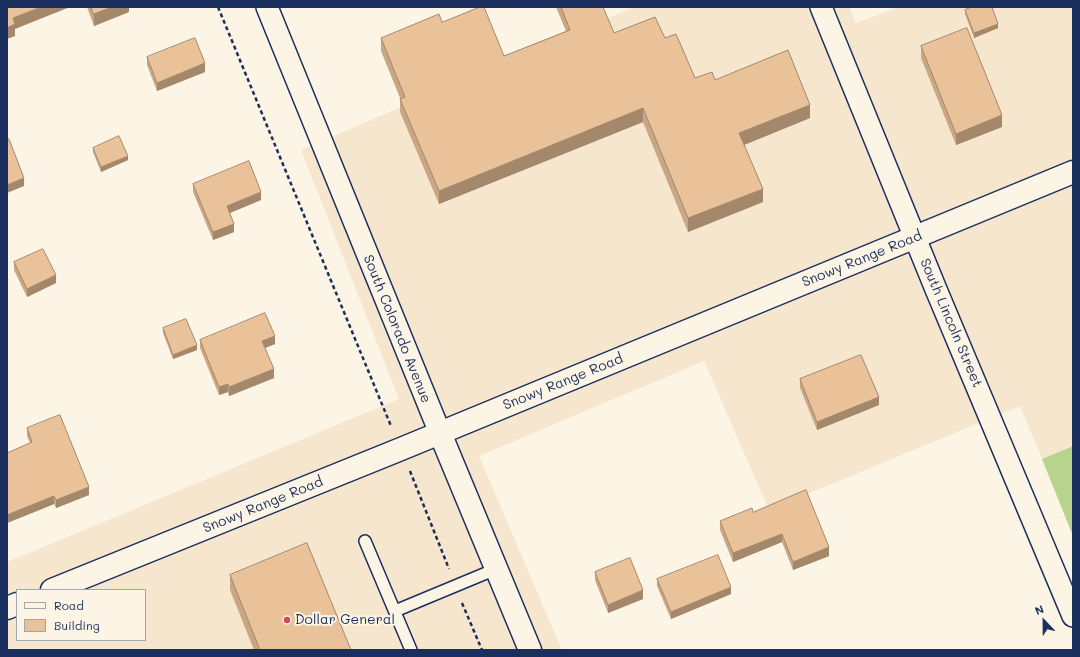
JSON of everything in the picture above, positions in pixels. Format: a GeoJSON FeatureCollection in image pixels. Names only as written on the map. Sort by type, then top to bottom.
{"type":"FeatureCollection","features":[{"type":"Feature","properties":{"kind":"main road","name":"Snowy Range Road"},"geometry":{"type":"LineString","coordinates":[[54,589],[440,433],[1073,172]]}},
{"type":"Feature","properties":{"kind":"main road","name":"South Colorado Avenue"},"geometry":{"type":"LineString","coordinates":[[440,433],[530,650]]}},
{"type":"Feature","properties":{"kind":"street","name":"South Colorado Avenue"},"geometry":{"type":"LineString","coordinates":[[267,7],[440,433]]}},
{"type":"Feature","properties":{"kind":"street","name":"South Lincoln Street"},"geometry":{"type":"LineString","coordinates":[[822,7],[915,237],[1073,616]]}},
{"type":"Feature","properties":{"kind":"lane"},"geometry":{"type":"LineString","coordinates":[[365,541],[411,650]]}},
{"type":"Feature","properties":{"kind":"lane"},"geometry":{"type":"LineString","coordinates":[[394,611],[496,569]]}},
{"type":"Feature","properties":{"kind":"path"},"geometry":{"type":"LineString","coordinates":[[218,7],[381,400]]}},
{"type":"Feature","properties":{"kind":"shaded area"},"geometry":{"type":"Polygon","coordinates":[[[634,7],[849,7],[856,23],[899,7],[1073,7],[1073,446],[1042,459],[1020,406],[769,510],[704,361],[479,456],[562,650],[7,650],[7,562],[399,399],[301,150],[634,7]]]}},
{"type":"Feature","properties":{"kind":"green space"},"geometry":{"type":"Polygon","coordinates":[[[1073,446],[1073,536],[1042,459],[1073,446]]]}},
{"type":"Feature","properties":{"kind":"building"},"geometry":{"type":"Polygon","coordinates":[[[7,7],[41,7],[13,18],[15,24],[7,28],[7,7]]]}},
{"type":"Feature","properties":{"kind":"building"},"geometry":{"type":"Polygon","coordinates":[[[91,7],[112,7],[94,14],[91,7]]]}},
{"type":"Feature","properties":{"kind":"building"},"geometry":{"type":"Polygon","coordinates":[[[480,7],[484,7],[504,56],[570,30],[561,7],[603,7],[614,33],[655,17],[665,38],[676,34],[695,78],[712,72],[715,80],[788,50],[810,105],[739,133],[763,189],[688,218],[643,108],[439,191],[400,99],[405,97],[381,38],[439,14],[442,22],[480,7]]]}},
{"type":"Feature","properties":{"kind":"building"},"geometry":{"type":"Polygon","coordinates":[[[972,7],[992,7],[998,24],[974,33],[965,10],[972,7]]]}},
{"type":"Feature","properties":{"kind":"building"},"geometry":{"type":"Polygon","coordinates":[[[967,28],[1002,115],[956,134],[921,46],[967,28]]]}},
{"type":"Feature","properties":{"kind":"building"},"geometry":{"type":"Polygon","coordinates":[[[195,38],[205,63],[157,83],[147,57],[195,38]]]}},
{"type":"Feature","properties":{"kind":"building"},"geometry":{"type":"Polygon","coordinates":[[[119,136],[128,156],[101,167],[93,148],[119,136]]]}},
{"type":"Feature","properties":{"kind":"building"},"geometry":{"type":"Polygon","coordinates":[[[9,139],[24,178],[7,185],[7,140],[9,139]]]}},
{"type":"Feature","properties":{"kind":"building"},"geometry":{"type":"Polygon","coordinates":[[[249,161],[261,192],[227,206],[234,224],[213,232],[193,184],[249,161]]]}},
{"type":"Feature","properties":{"kind":"building"},"geometry":{"type":"Polygon","coordinates":[[[43,249],[56,275],[27,289],[14,262],[43,249]]]}},
{"type":"Feature","properties":{"kind":"building"},"geometry":{"type":"Polygon","coordinates":[[[265,313],[275,336],[262,341],[274,369],[229,387],[228,384],[219,387],[200,340],[265,313]]]}},
{"type":"Feature","properties":{"kind":"building"},"geometry":{"type":"Polygon","coordinates":[[[186,319],[197,345],[173,355],[163,328],[186,319]]]}},
{"type":"Feature","properties":{"kind":"building"},"geometry":{"type":"Polygon","coordinates":[[[861,355],[879,397],[817,422],[800,379],[861,355]]]}},
{"type":"Feature","properties":{"kind":"building"},"geometry":{"type":"Polygon","coordinates":[[[60,415],[89,487],[56,500],[54,496],[7,515],[7,453],[32,442],[27,428],[60,415]]]}},
{"type":"Feature","properties":{"kind":"building"},"geometry":{"type":"Polygon","coordinates":[[[806,490],[829,547],[793,562],[782,534],[733,553],[720,521],[752,508],[753,512],[806,490]]]}},
{"type":"Feature","properties":{"kind":"building","name":"Dollar General"},"geometry":{"type":"Polygon","coordinates":[[[307,543],[351,650],[260,650],[230,575],[307,543]]]}},
{"type":"Feature","properties":{"kind":"building"},"geometry":{"type":"Polygon","coordinates":[[[718,555],[731,587],[671,612],[657,579],[718,555]]]}},
{"type":"Feature","properties":{"kind":"building"},"geometry":{"type":"Polygon","coordinates":[[[630,558],[643,590],[608,605],[595,572],[630,558]]]}},
{"type":"Feature","properties":{"kind":"place","name":"Dollar General"},"geometry":{"type":"Point","coordinates":[287,620]}}]}
